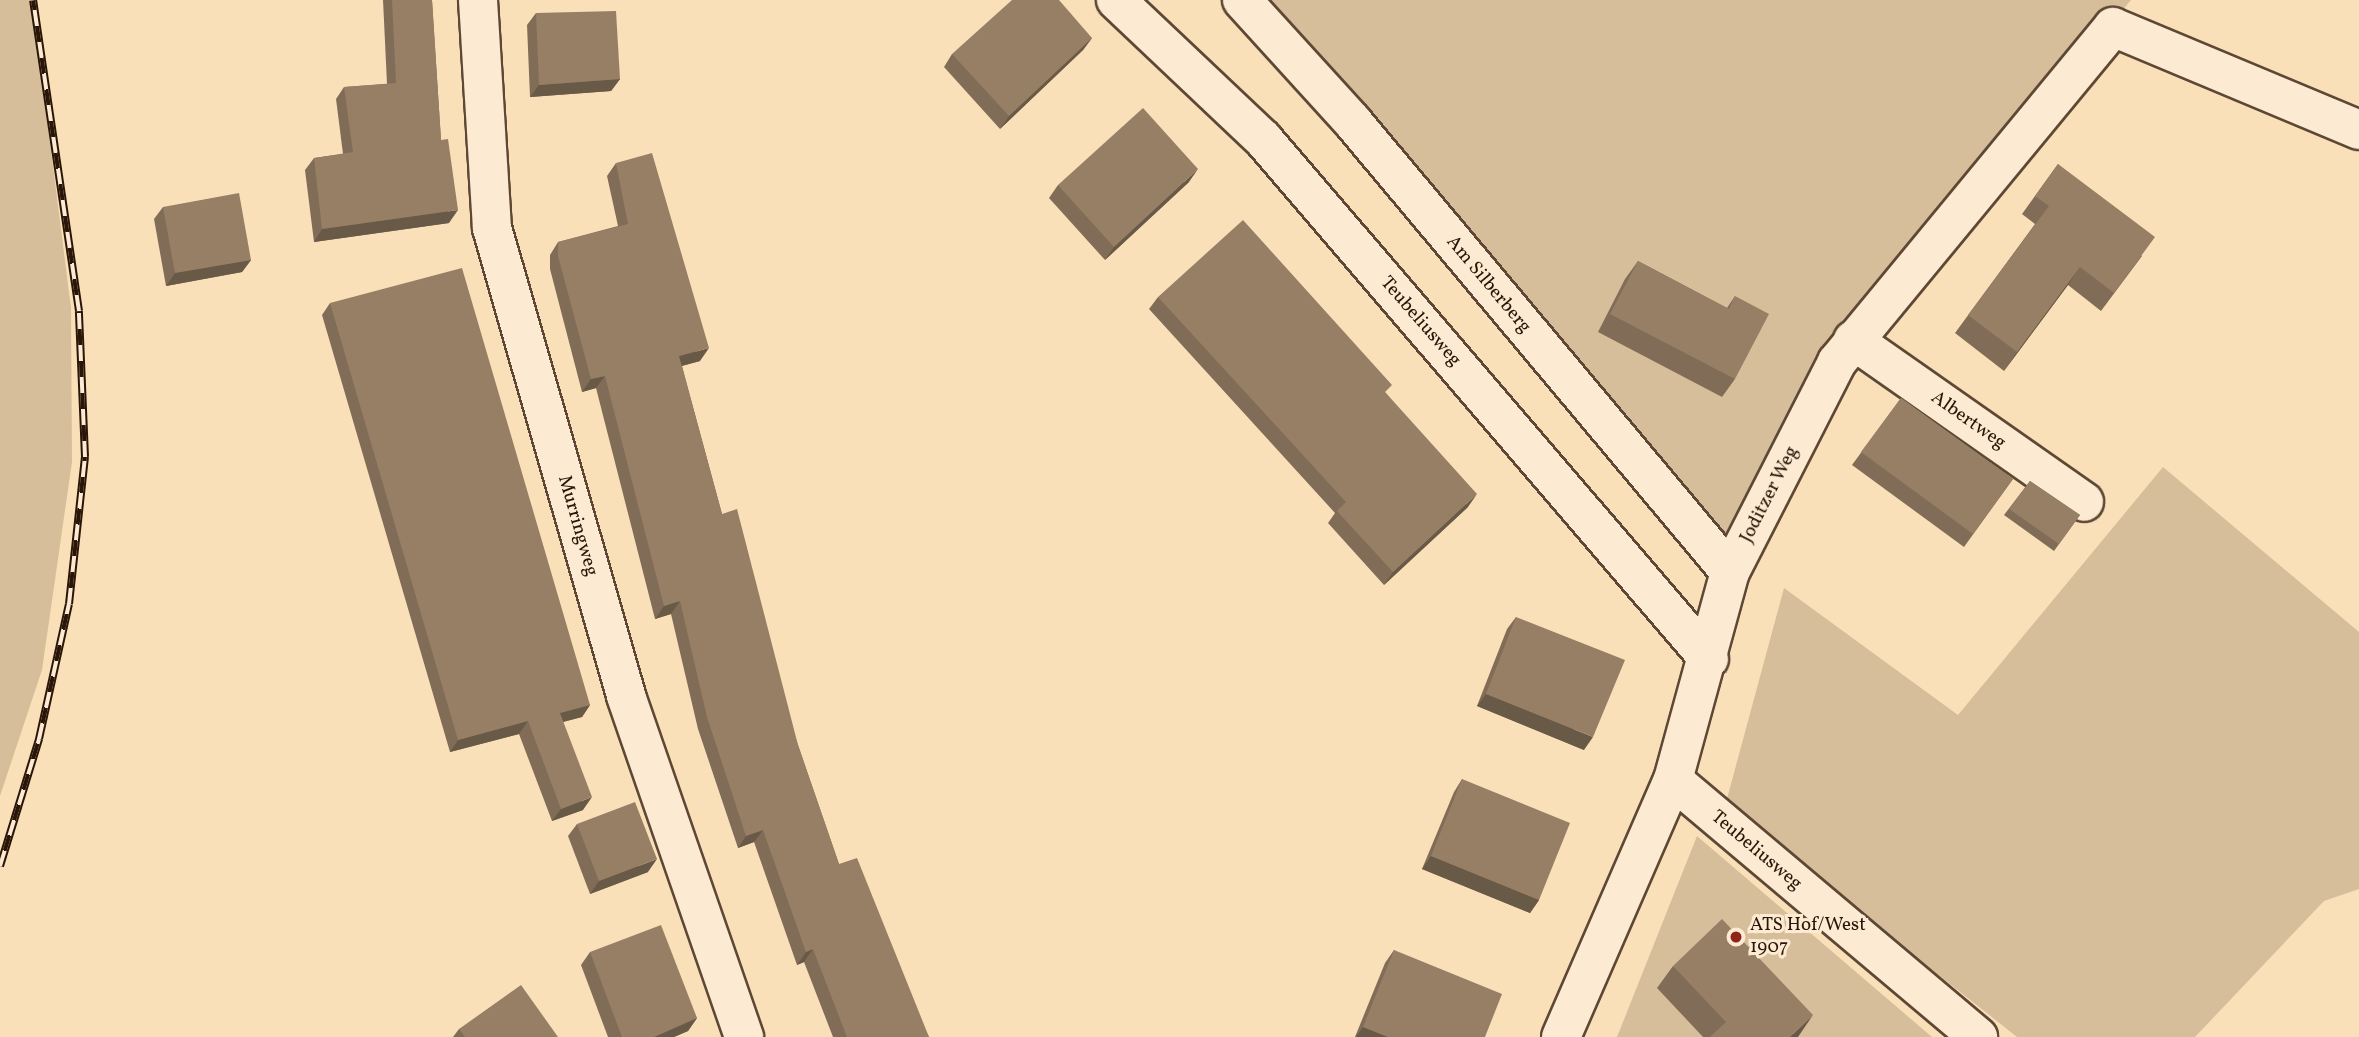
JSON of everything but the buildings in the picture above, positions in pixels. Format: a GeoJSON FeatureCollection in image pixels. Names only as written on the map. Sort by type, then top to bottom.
{"type":"FeatureCollection","features":[{"type":"Feature","properties":{"kind":"street","name":"Murringweg"},"geometry":{"type":"LineString","coordinates":[[478,0],[492,228],[626,696],[744,1037]]}},
{"type":"Feature","properties":{"kind":"street","name":"Teubeliusweg"},"geometry":{"type":"LineString","coordinates":[[1116,0],[1263,139],[1709,659]]}},
{"type":"Feature","properties":{"kind":"street","name":"Am Silberberg"},"geometry":{"type":"LineString","coordinates":[[1242,0],[1352,121],[1730,572]]}},
{"type":"Feature","properties":{"kind":"street","name":"Joditzer Weg"},"geometry":{"type":"LineString","coordinates":[[1561,1037],[1673,780],[1709,659],[1730,572],[1853,340],[2113,27],[2359,130]]}},
{"type":"Feature","properties":{"kind":"street","name":"Albertweg"},"geometry":{"type":"LineString","coordinates":[[1853,340],[2084,502]]}},
{"type":"Feature","properties":{"kind":"street","name":"Teubeliusweg"},"geometry":{"type":"LineString","coordinates":[[1673,780],[1978,1037]]}},
{"type":"Feature","properties":{"kind":"shaded area"},"geometry":{"type":"Polygon","coordinates":[[[0,0],[32,0],[71,308],[72,462],[42,670],[0,796],[0,0]]]}},
{"type":"Feature","properties":{"kind":"shaded area"},"geometry":{"type":"Polygon","coordinates":[[[1242,0],[2131,0],[1853,340],[1730,572],[1242,0]]]}},
{"type":"Feature","properties":{"kind":"shaded area"},"geometry":{"type":"Polygon","coordinates":[[[2163,467],[2359,632],[2359,889],[2324,901],[2195,1037],[2017,1037],[1725,806],[1784,588],[1958,715],[2163,467]]]}},
{"type":"Feature","properties":{"kind":"shaded area","name":"ATS Hof/West 1907"},"geometry":{"type":"Polygon","coordinates":[[[1697,836],[1932,1037],[1617,1037],[1697,836]]]}},
{"type":"Feature","properties":{"kind":"railway"},"geometry":{"type":"LineString","coordinates":[[0,866],[39,739],[69,604],[85,457],[79,311],[33,0]]}},
{"type":"Feature","properties":{"kind":"place","name":"ATS Hof/West 1907"},"geometry":{"type":"Point","coordinates":[1736,937]}}]}
